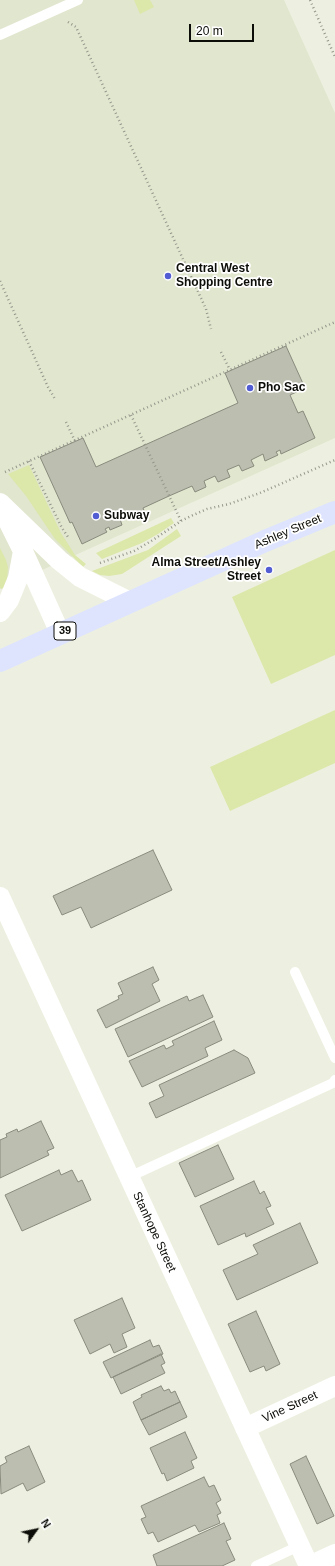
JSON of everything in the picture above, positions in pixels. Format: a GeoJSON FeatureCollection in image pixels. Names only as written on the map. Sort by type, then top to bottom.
{"type":"FeatureCollection","features":[{"type":"Feature","properties":{"kind":"main road","name":"Ashley Street"},"geometry":{"type":"LineString","coordinates":[[0,660],[335,512]]}},
{"type":"Feature","properties":{"kind":"street"},"geometry":{"type":"LineString","coordinates":[[0,504],[60,633]]}},
{"type":"Feature","properties":{"kind":"street"},"geometry":{"type":"LineString","coordinates":[[0,504],[59,560],[80,577],[130,602]]}},
{"type":"Feature","properties":{"kind":"street"},"geometry":{"type":"LineString","coordinates":[[0,612],[9,600],[18,578],[23,551]]}},
{"type":"Feature","properties":{"kind":"street","name":"Stanhope Street"},"geometry":{"type":"LineString","coordinates":[[0,897],[309,1566]]}},
{"type":"Feature","properties":{"kind":"street","name":"Vine Street"},"geometry":{"type":"LineString","coordinates":[[245,1428],[335,1386]]}},
{"type":"Feature","properties":{"kind":"street"},"geometry":{"type":"LineString","coordinates":[[309,1566],[335,1554]]}},
{"type":"Feature","properties":{"kind":"lane"},"geometry":{"type":"LineString","coordinates":[[0,36],[78,0]]}},
{"type":"Feature","properties":{"kind":"lane"},"geometry":{"type":"LineString","coordinates":[[295,972],[335,1058]]}},
{"type":"Feature","properties":{"kind":"lane"},"geometry":{"type":"LineString","coordinates":[[129,1178],[333,1083],[335,1080]]}},
{"type":"Feature","properties":{"kind":"lane"},"geometry":{"type":"LineString","coordinates":[[256,1566],[299,1546]]}},
{"type":"Feature","properties":{"kind":"path"},"geometry":{"type":"LineString","coordinates":[[310,0],[335,56]]}},
{"type":"Feature","properties":{"kind":"path"},"geometry":{"type":"LineString","coordinates":[[52,11],[76,27],[206,309],[211,329]]}},
{"type":"Feature","properties":{"kind":"path"},"geometry":{"type":"LineString","coordinates":[[0,281],[48,387],[56,399]]}},
{"type":"Feature","properties":{"kind":"path"},"geometry":{"type":"LineString","coordinates":[[5,472],[335,322]]}},
{"type":"Feature","properties":{"kind":"path"},"geometry":{"type":"LineString","coordinates":[[221,352],[230,370]]}},
{"type":"Feature","properties":{"kind":"path"},"geometry":{"type":"LineString","coordinates":[[131,415],[181,521]]}},
{"type":"Feature","properties":{"kind":"path"},"geometry":{"type":"LineString","coordinates":[[66,422],[75,441]]}},
{"type":"Feature","properties":{"kind":"path"},"geometry":{"type":"LineString","coordinates":[[97,563],[101,563],[134,550],[154,540],[181,521],[207,509],[229,504],[260,493],[335,460]]}},
{"type":"Feature","properties":{"kind":"path"},"geometry":{"type":"LineString","coordinates":[[30,461],[62,528],[70,541]]}},
{"type":"Feature","properties":{"kind":"shaded area","name":"Central West Shopping Centre"},"geometry":{"type":"Polygon","coordinates":[[[0,0],[284,0],[335,113],[335,438],[0,589],[0,0]]]}},
{"type":"Feature","properties":{"kind":"green space"},"geometry":{"type":"Polygon","coordinates":[[[134,0],[150,0],[154,7],[140,14],[134,0]]]}},
{"type":"Feature","properties":{"kind":"green space"},"geometry":{"type":"Polygon","coordinates":[[[29,465],[61,533],[75,555],[86,564],[83,567],[55,539],[26,496],[8,474],[29,465]]]}},
{"type":"Feature","properties":{"kind":"green space"},"geometry":{"type":"Polygon","coordinates":[[[171,518],[174,523],[142,543],[102,559],[96,553],[171,518]]]}},
{"type":"Feature","properties":{"kind":"green space"},"geometry":{"type":"Polygon","coordinates":[[[177,529],[181,536],[122,574],[109,576],[100,575],[92,571],[148,550],[177,529]]]}},
{"type":"Feature","properties":{"kind":"green space"},"geometry":{"type":"Polygon","coordinates":[[[0,548],[8,567],[7,581],[4,588],[1,589],[0,587],[0,548]]]}},
{"type":"Feature","properties":{"kind":"green space"},"geometry":{"type":"Polygon","coordinates":[[[335,550],[335,655],[271,684],[232,597],[335,550]]]}},
{"type":"Feature","properties":{"kind":"green space"},"geometry":{"type":"Polygon","coordinates":[[[335,710],[335,763],[230,811],[210,767],[335,710]]]}},
{"type":"Feature","properties":{"kind":"building"},"geometry":{"type":"Polygon","coordinates":[[[286,346],[305,388],[290,395],[298,413],[303,411],[315,438],[281,454],[280,450],[276,452],[278,455],[265,461],[263,454],[251,460],[254,466],[242,471],[239,465],[227,470],[230,477],[218,482],[215,476],[204,481],[206,487],[195,492],[192,486],[169,496],[143,508],[146,515],[134,520],[131,514],[120,519],[122,525],[110,530],[109,527],[105,529],[107,532],[82,544],[72,522],[70,523],[40,457],[83,438],[96,467],[238,403],[225,373],[286,346]]]}},
{"type":"Feature","properties":{"kind":"building"},"geometry":{"type":"Polygon","coordinates":[[[153,850],[172,890],[91,928],[81,907],[62,915],[53,896],[153,850]]]}},
{"type":"Feature","properties":{"kind":"building"},"geometry":{"type":"Polygon","coordinates":[[[153,967],[159,980],[152,984],[160,1001],[106,1028],[97,1010],[119,999],[118,996],[123,994],[118,983],[153,967]]]}},
{"type":"Feature","properties":{"kind":"building"},"geometry":{"type":"Polygon","coordinates":[[[203,995],[213,1017],[128,1057],[115,1029],[187,996],[189,1001],[203,995]]]}},
{"type":"Feature","properties":{"kind":"building"},"geometry":{"type":"Polygon","coordinates":[[[214,1021],[222,1040],[205,1048],[208,1056],[142,1087],[129,1061],[164,1045],[166,1049],[174,1045],[172,1041],[214,1021]]]}},
{"type":"Feature","properties":{"kind":"building"},"geometry":{"type":"Polygon","coordinates":[[[234,1050],[248,1058],[255,1073],[156,1118],[149,1103],[164,1096],[159,1085],[234,1050]]]}},
{"type":"Feature","properties":{"kind":"building"},"geometry":{"type":"Polygon","coordinates":[[[41,1121],[54,1148],[47,1151],[49,1155],[0,1178],[0,1140],[7,1137],[6,1134],[17,1129],[18,1132],[41,1121]]]}},
{"type":"Feature","properties":{"kind":"building"},"geometry":{"type":"Polygon","coordinates":[[[218,1145],[234,1179],[195,1197],[179,1163],[218,1145]]]}},
{"type":"Feature","properties":{"kind":"building"},"geometry":{"type":"Polygon","coordinates":[[[59,1170],[61,1175],[72,1170],[78,1182],[82,1180],[91,1200],[22,1231],[5,1195],[59,1170]]]}},
{"type":"Feature","properties":{"kind":"building"},"geometry":{"type":"Polygon","coordinates":[[[254,1181],[260,1194],[264,1191],[271,1206],[266,1208],[274,1224],[246,1237],[245,1233],[218,1245],[200,1206],[254,1181]]]}},
{"type":"Feature","properties":{"kind":"building"},"geometry":{"type":"Polygon","coordinates":[[[300,1223],[318,1263],[237,1300],[223,1270],[258,1254],[253,1245],[300,1223]]]}},
{"type":"Feature","properties":{"kind":"building"},"geometry":{"type":"Polygon","coordinates":[[[122,1298],[135,1328],[122,1334],[127,1347],[114,1353],[110,1344],[90,1354],[74,1320],[122,1298]]]}},
{"type":"Feature","properties":{"kind":"building"},"geometry":{"type":"Polygon","coordinates":[[[256,1311],[280,1364],[266,1371],[264,1366],[250,1372],[228,1324],[256,1311]]]}},
{"type":"Feature","properties":{"kind":"building"},"geometry":{"type":"Polygon","coordinates":[[[150,1340],[153,1347],[159,1345],[163,1354],[111,1378],[103,1362],[150,1340]]]}},
{"type":"Feature","properties":{"kind":"building"},"geometry":{"type":"Polygon","coordinates":[[[161,1354],[165,1363],[161,1365],[165,1373],[121,1394],[113,1377],[161,1354]]]}},
{"type":"Feature","properties":{"kind":"building"},"geometry":{"type":"Polygon","coordinates":[[[161,1386],[164,1391],[169,1389],[171,1393],[175,1391],[180,1402],[141,1420],[133,1402],[142,1397],[141,1395],[161,1386]]]}},
{"type":"Feature","properties":{"kind":"building"},"geometry":{"type":"Polygon","coordinates":[[[180,1402],[187,1417],[149,1435],[141,1420],[180,1402]]]}},
{"type":"Feature","properties":{"kind":"building"},"geometry":{"type":"Polygon","coordinates":[[[185,1432],[197,1458],[191,1461],[194,1468],[167,1481],[164,1473],[162,1474],[150,1448],[185,1432]]]}},
{"type":"Feature","properties":{"kind":"building"},"geometry":{"type":"Polygon","coordinates":[[[29,1446],[45,1482],[27,1491],[23,1483],[1,1494],[0,1466],[7,1462],[5,1457],[29,1446]]]}},
{"type":"Feature","properties":{"kind":"building"},"geometry":{"type":"Polygon","coordinates":[[[306,1456],[334,1516],[317,1524],[290,1464],[306,1456]]]}},
{"type":"Feature","properties":{"kind":"building"},"geometry":{"type":"Polygon","coordinates":[[[204,1477],[209,1487],[214,1485],[221,1500],[216,1503],[221,1513],[217,1515],[220,1523],[199,1532],[195,1525],[158,1542],[153,1532],[148,1534],[141,1519],[146,1517],[141,1506],[204,1477]]]}},
{"type":"Feature","properties":{"kind":"building"},"geometry":{"type":"Polygon","coordinates":[[[224,1523],[231,1539],[226,1541],[235,1560],[222,1566],[157,1566],[153,1555],[224,1523]]]}},
{"type":"Feature","properties":{"kind":"place","name":"Central West Shopping Centre"},"geometry":{"type":"Point","coordinates":[168,276]}},
{"type":"Feature","properties":{"kind":"place","name":"Pho Sac"},"geometry":{"type":"Point","coordinates":[250,388]}},
{"type":"Feature","properties":{"kind":"place","name":"Subway"},"geometry":{"type":"Point","coordinates":[96,516]}},
{"type":"Feature","properties":{"kind":"place","name":"Alma Street/Ashley Street"},"geometry":{"type":"Point","coordinates":[269,570]}}]}
